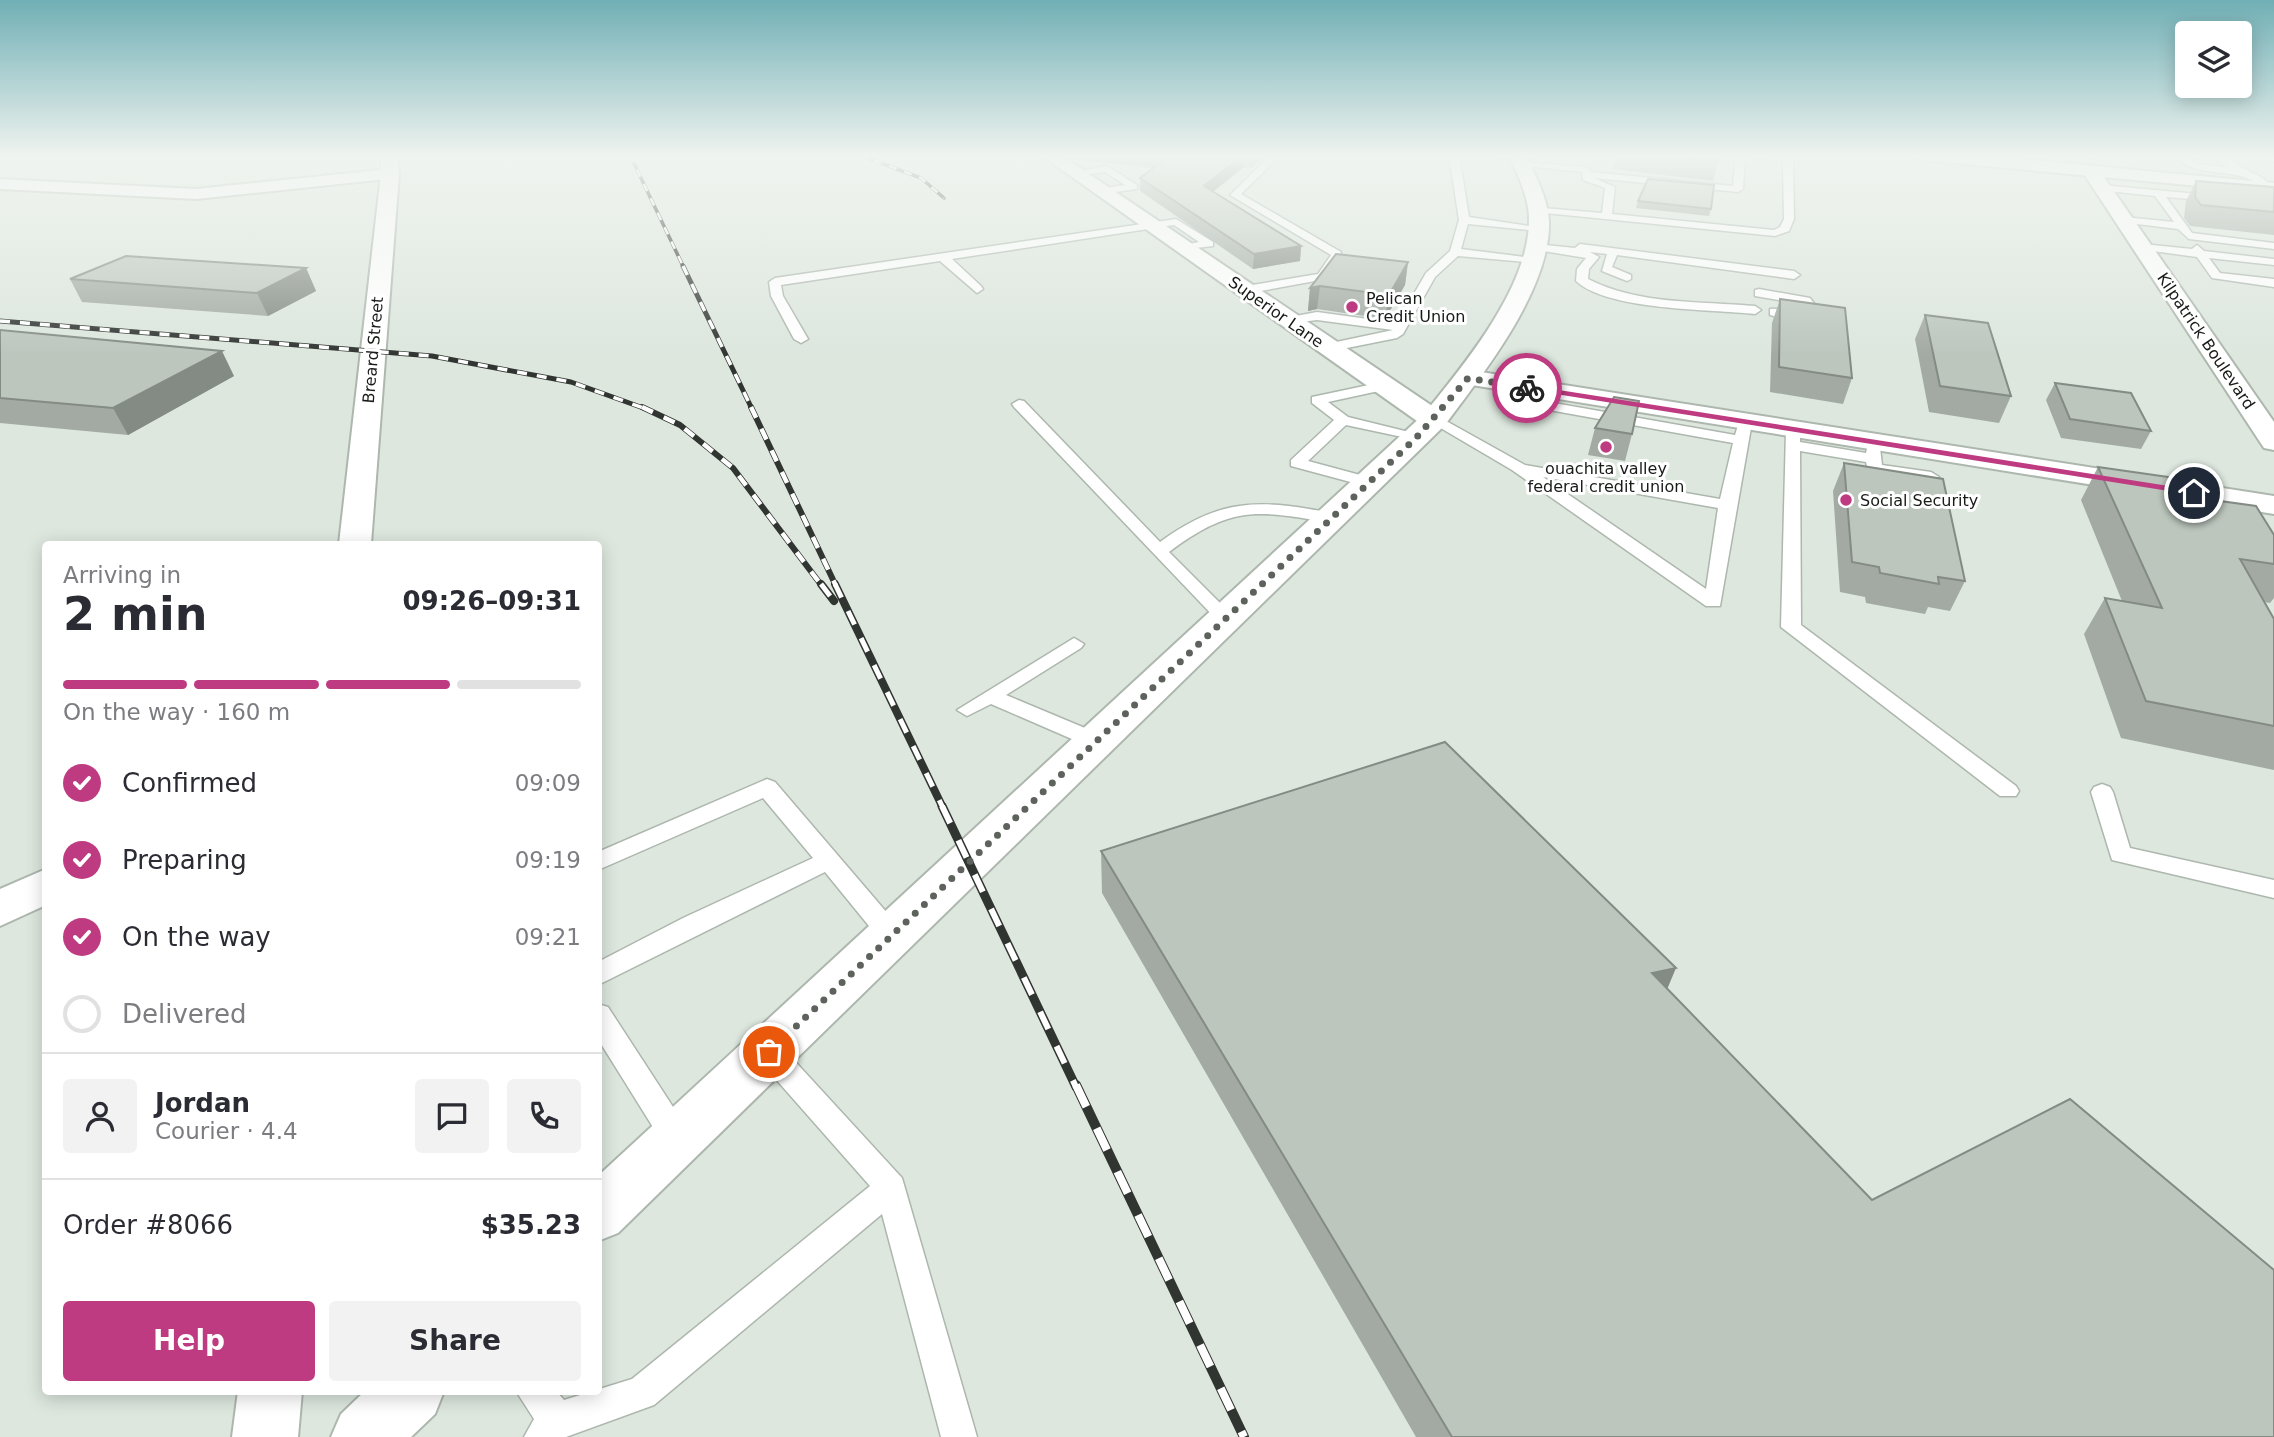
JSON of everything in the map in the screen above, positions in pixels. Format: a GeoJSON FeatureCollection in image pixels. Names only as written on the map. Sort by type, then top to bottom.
{"type":"FeatureCollection","features":[{"type":"Feature","properties":{"kind":"street","name":"Breard Street"},"geometry":{"type":"LineString","coordinates":[[355,541],[384,222]]}},
{"type":"Feature","properties":{"kind":"street","name":"Superior Lane"},"geometry":{"type":"LineString","coordinates":[[1145,222],[1383,386],[1425,429]]}},
{"type":"Feature","properties":{"kind":"street"},"geometry":{"type":"LineString","coordinates":[[602,1210],[1425,429],[1468,378],[1536,237],[1531,222]]}},
{"type":"Feature","properties":{"kind":"street","name":"Kilpatrick Boulevard"},"geometry":{"type":"LineString","coordinates":[[2125,222],[2274,442]]}},
{"type":"Feature","properties":{"kind":"street"},"geometry":{"type":"LineString","coordinates":[[1468,378],[1556,400],[1741,437],[1793,437],[1873,451],[2274,505]]}},
{"type":"Feature","properties":{"kind":"street"},"geometry":{"type":"LineString","coordinates":[[2242,397],[2274,401]]}},
{"type":"Feature","properties":{"kind":"street"},"geometry":{"type":"LineString","coordinates":[[0,909],[42,887]]}},
{"type":"Feature","properties":{"kind":"street"},"geometry":{"type":"LineString","coordinates":[[265,1437],[270,1395]]}},
{"type":"Feature","properties":{"kind":"street"},"geometry":{"type":"LineString","coordinates":[[364,1437],[408,1395]]}},
{"type":"Feature","properties":{"kind":"lane"},"geometry":{"type":"LineString","coordinates":[[1244,290],[1322,277],[1337,254],[1282,222]]}},
{"type":"Feature","properties":{"kind":"lane"},"geometry":{"type":"LineString","coordinates":[[1455,252],[1463,222]]}},
{"type":"Feature","properties":{"kind":"lane"},"geometry":{"type":"LineString","coordinates":[[1473,222],[1613,252],[1794,275]]}},
{"type":"Feature","properties":{"kind":"lane"},"geometry":{"type":"LineString","coordinates":[[1327,348],[1397,334],[1424,274],[1455,252],[1536,237],[1587,222]]}},
{"type":"Feature","properties":{"kind":"lane"},"geometry":{"type":"LineString","coordinates":[[1667,222],[1774,233],[1785,229],[1788,222]]}},
{"type":"Feature","properties":{"kind":"lane"},"geometry":{"type":"LineString","coordinates":[[2136,222],[2274,246]]}},
{"type":"Feature","properties":{"kind":"lane"},"geometry":{"type":"LineString","coordinates":[[2179,222],[2216,276],[2274,283]]}},
{"type":"Feature","properties":{"kind":"lane"},"geometry":{"type":"LineString","coordinates":[[801,339],[777,296],[775,282],[1151,226]]}},
{"type":"Feature","properties":{"kind":"lane"},"geometry":{"type":"LineString","coordinates":[[1536,237],[1592,257],[1583,269],[1582,281],[1608,293],[1756,313]]}},
{"type":"Feature","properties":{"kind":"lane"},"geometry":{"type":"LineString","coordinates":[[2143,247],[2274,262]]}},
{"type":"Feature","properties":{"kind":"lane"},"geometry":{"type":"LineString","coordinates":[[1613,252],[1606,269],[1627,276]]}},
{"type":"Feature","properties":{"kind":"lane"},"geometry":{"type":"LineString","coordinates":[[943,257],[977,289]]}},
{"type":"Feature","properties":{"kind":"lane"},"geometry":{"type":"LineString","coordinates":[[1331,262],[1356,265]]}},
{"type":"Feature","properties":{"kind":"lane"},"geometry":{"type":"LineString","coordinates":[[1759,271],[1764,294],[1805,301],[1812,309],[1798,318],[1775,315]]}},
{"type":"Feature","properties":{"kind":"lane"},"geometry":{"type":"LineString","coordinates":[[1289,321],[1317,316],[1400,327]]}},
{"type":"Feature","properties":{"kind":"lane"},"geometry":{"type":"LineString","coordinates":[[1383,386],[1317,400],[1343,420],[1425,429],[1518,467],[1727,505]]}},
{"type":"Feature","properties":{"kind":"lane"},"geometry":{"type":"LineString","coordinates":[[1556,400],[1552,417],[1605,427]]}},
{"type":"Feature","properties":{"kind":"lane"},"geometry":{"type":"LineString","coordinates":[[1019,404],[1226,618]]}},
{"type":"Feature","properties":{"kind":"lane"},"geometry":{"type":"LineString","coordinates":[[1343,420],[1297,463],[1369,482]]}},
{"type":"Feature","properties":{"kind":"lane"},"geometry":{"type":"LineString","coordinates":[[1518,467],[1713,602],[1727,505],[1741,437],[1631,431]]}},
{"type":"Feature","properties":{"kind":"lane"},"geometry":{"type":"LineString","coordinates":[[1793,437],[1791,627],[2008,791]]}},
{"type":"Feature","properties":{"kind":"lane"},"geometry":{"type":"LineString","coordinates":[[1873,451],[1874,468],[1931,477]]}},
{"type":"Feature","properties":{"kind":"lane"},"geometry":{"type":"LineString","coordinates":[[1159,551],[1189,528],[1218,513],[1246,506],[1331,519]]}},
{"type":"Feature","properties":{"kind":"lane"},"geometry":{"type":"LineString","coordinates":[[967,710],[1074,644]]}},
{"type":"Feature","properties":{"kind":"lane"},"geometry":{"type":"LineString","coordinates":[[990,696],[1096,741]]}},
{"type":"Feature","properties":{"kind":"lane"},"geometry":{"type":"LineString","coordinates":[[602,860],[766,787],[891,935]]}},
{"type":"Feature","properties":{"kind":"lane"},"geometry":{"type":"LineString","coordinates":[[2102,792],[2120,854],[2274,890]]}},
{"type":"Feature","properties":{"kind":"lane"},"geometry":{"type":"LineString","coordinates":[[602,973],[692,925],[829,860]]}},
{"type":"Feature","properties":{"kind":"lane"},"geometry":{"type":"LineString","coordinates":[[602,1021],[677,1139]]}},
{"type":"Feature","properties":{"kind":"lane"},"geometry":{"type":"LineString","coordinates":[[769,1052],[891,1188],[958,1437]]}},
{"type":"Feature","properties":{"kind":"lane"},"geometry":{"type":"LineString","coordinates":[[535,1395],[550,1429],[642,1393],[891,1188]]}},
{"type":"Feature","properties":{"kind":"building"},"geometry":{"type":"Polygon","coordinates":[[[1206,222],[1262,222],[1301,246],[1254,254],[1206,222]]]}},
{"type":"Feature","properties":{"kind":"building"},"geometry":{"type":"Polygon","coordinates":[[[1336,254],[1408,262],[1389,295],[1320,286],[1310,288],[1336,254]]]}},
{"type":"Feature","properties":{"kind":"building"},"geometry":{"type":"Polygon","coordinates":[[[126,256],[306,268],[257,293],[70,279],[126,256]]]}},
{"type":"Feature","properties":{"kind":"building"},"geometry":{"type":"Polygon","coordinates":[[[1780,299],[1845,308],[1852,378],[1779,367],[1780,299]]]}},
{"type":"Feature","properties":{"kind":"building"},"geometry":{"type":"Polygon","coordinates":[[[1925,315],[1988,323],[2011,396],[1940,386],[1925,315]]]}},
{"type":"Feature","properties":{"kind":"building"},"geometry":{"type":"Polygon","coordinates":[[[0,330],[222,351],[113,408],[0,398],[0,330]]]}},
{"type":"Feature","properties":{"kind":"building"},"geometry":{"type":"Polygon","coordinates":[[[2055,383],[2131,393],[2151,431],[2070,419],[2055,383]]]}},
{"type":"Feature","properties":{"kind":"building"},"geometry":{"type":"Polygon","coordinates":[[[1614,397],[1639,401],[1632,434],[1595,428],[1614,397]]]}},
{"type":"Feature","properties":{"kind":"building"},"geometry":{"type":"Polygon","coordinates":[[[1844,463],[1943,479],[1965,581],[1938,577],[1939,584],[1880,573],[1879,567],[1852,562],[1844,463]]]}},
{"type":"Feature","properties":{"kind":"building"},"geometry":{"type":"Polygon","coordinates":[[[2098,467],[2196,481],[2206,499],[2256,506],[2274,535],[2274,564],[2240,559],[2274,619],[2274,726],[2146,701],[2105,598],[2162,608],[2098,467]]]}},
{"type":"Feature","properties":{"kind":"building"},"geometry":{"type":"Polygon","coordinates":[[[1445,742],[1676,968],[1652,973],[1872,1200],[2070,1099],[2274,1270],[2274,1437],[1452,1437],[1101,851],[1445,742]]]}},
{"type":"Feature","properties":{"kind":"railway"},"geometry":{"type":"LineString","coordinates":[[662,222],[684,268]]}},
{"type":"Feature","properties":{"kind":"railway"},"geometry":{"type":"LineString","coordinates":[[683,266],[752,409]]}},
{"type":"Feature","properties":{"kind":"railway"},"geometry":{"type":"LineString","coordinates":[[0,321],[432,356],[571,382],[646,409]]}},
{"type":"Feature","properties":{"kind":"railway"},"geometry":{"type":"LineString","coordinates":[[642,407],[680,425],[733,468],[822,586]]}},
{"type":"Feature","properties":{"kind":"railway"},"geometry":{"type":"LineString","coordinates":[[751,407],[836,586]]}},
{"type":"Feature","properties":{"kind":"railway"},"geometry":{"type":"LineString","coordinates":[[821,584],[834,601]]}},
{"type":"Feature","properties":{"kind":"railway"},"geometry":{"type":"LineString","coordinates":[[835,584],[943,808]]}},
{"type":"Feature","properties":{"kind":"railway"},"geometry":{"type":"LineString","coordinates":[[942,806],[1076,1087]]}},
{"type":"Feature","properties":{"kind":"railway"},"geometry":{"type":"LineString","coordinates":[[1076,1085],[1244,1437]]}},
{"type":"Feature","properties":{"kind":"way so far"},"geometry":{"type":"LineString","coordinates":[[769,1052],[1416,438],[1468,378],[1527,388]]}},
{"type":"Feature","properties":{"kind":"place","name":"Pelican Credit Union"},"geometry":{"type":"Point","coordinates":[1352,307]}},
{"type":"Feature","properties":{"kind":"place","name":"ouachita valley federal credit union"},"geometry":{"type":"Point","coordinates":[1606,447]}},
{"type":"Feature","properties":{"kind":"place","name":"Social Security"},"geometry":{"type":"Point","coordinates":[1846,500]}},
{"type":"Feature","properties":{"kind":"route"},"geometry":{"type":"LineString","coordinates":[[1527,388],[2194,493]]}}]}
